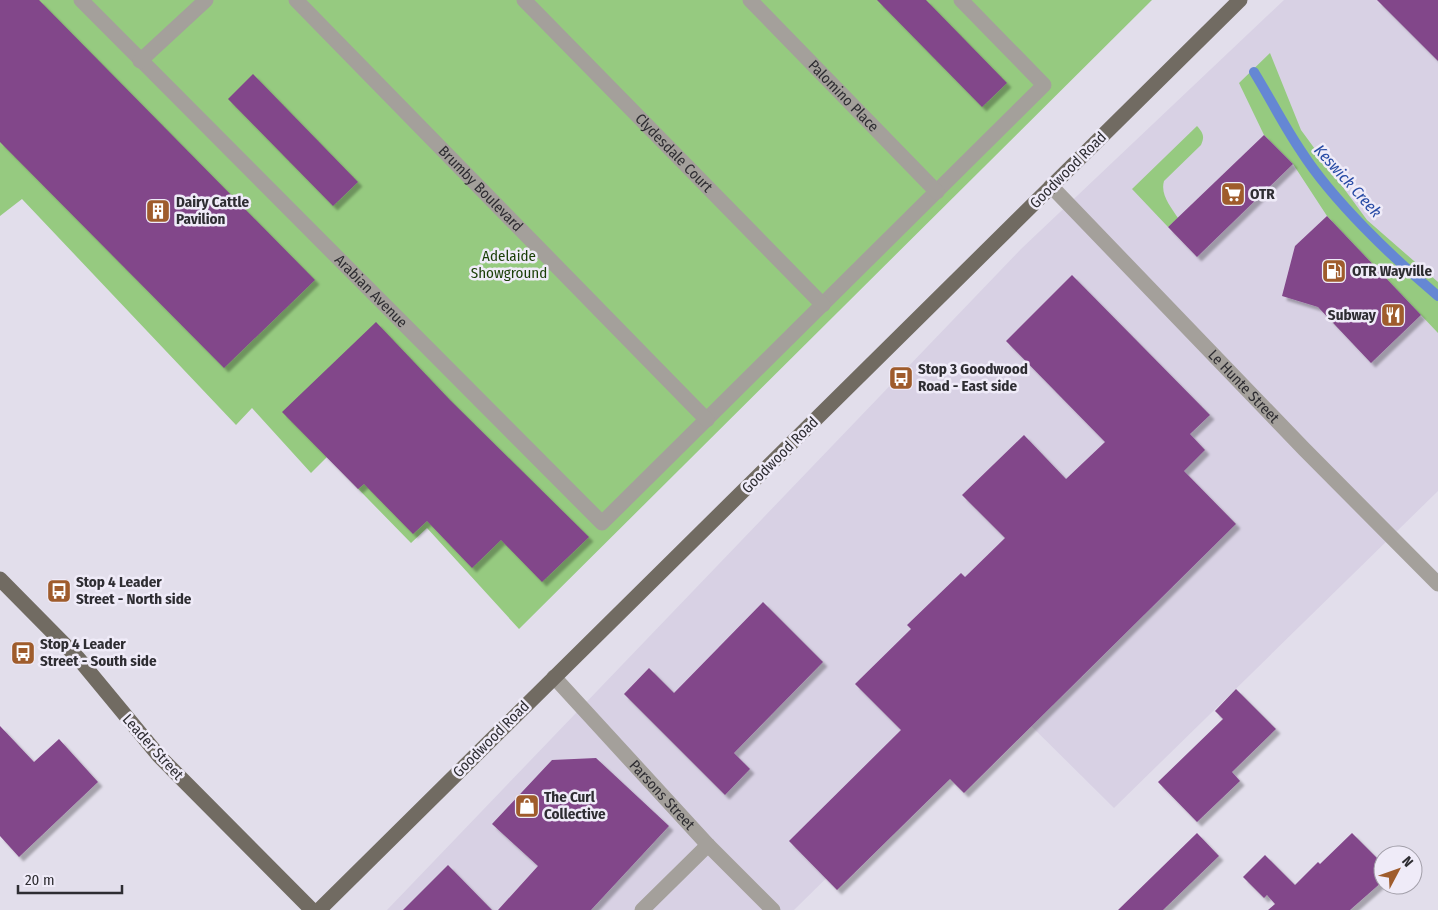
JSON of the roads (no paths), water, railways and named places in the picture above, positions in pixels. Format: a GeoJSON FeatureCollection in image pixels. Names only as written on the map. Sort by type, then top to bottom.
{"type":"FeatureCollection","features":[{"type":"Feature","properties":{"kind":"main road","name":"Goodwood Road"},"geometry":{"type":"LineString","coordinates":[[320,910],[1240,0]]}},
{"type":"Feature","properties":{"kind":"main road","name":"Leader Street"},"geometry":{"type":"LineString","coordinates":[[0,579],[78,658],[159,756],[312,910]]}},
{"type":"Feature","properties":{"kind":"street","name":"Arabian Avenue"},"geometry":{"type":"LineString","coordinates":[[81,0],[602,523],[706,420]]}},
{"type":"Feature","properties":{"kind":"street"},"geometry":{"type":"LineString","coordinates":[[140,61],[206,0]]}},
{"type":"Feature","properties":{"kind":"street","name":"Brumby Boulevard"},"geometry":{"type":"LineString","coordinates":[[296,0],[706,420]]}},
{"type":"Feature","properties":{"kind":"street","name":"Clydesdale Court"},"geometry":{"type":"LineString","coordinates":[[524,0],[823,305]]}},
{"type":"Feature","properties":{"kind":"street","name":"Palomino Place"},"geometry":{"type":"LineString","coordinates":[[750,0],[937,192]]}},
{"type":"Feature","properties":{"kind":"street"},"geometry":{"type":"LineString","coordinates":[[706,420],[1044,85],[961,0]]}},
{"type":"Feature","properties":{"kind":"street","name":"Le Hunte Street"},"geometry":{"type":"LineString","coordinates":[[1051,186],[1304,449],[1438,584]]}},
{"type":"Feature","properties":{"kind":"street","name":"Parsons Street"},"geometry":{"type":"LineString","coordinates":[[554,677],[708,845],[772,910]]}},
{"type":"Feature","properties":{"kind":"street"},"geometry":{"type":"LineString","coordinates":[[642,910],[708,845]]}},
{"type":"Feature","properties":{"kind":"waterway","name":"Keswick Creek"},"geometry":{"type":"LineString","coordinates":[[1254,72],[1314,170],[1383,247],[1438,296]]}},
{"type":"Feature","properties":{"kind":"place","name":"OTR"},"geometry":{"type":"Point","coordinates":[1233,194]}},
{"type":"Feature","properties":{"kind":"place","name":"Dairy Cattle Pavilion"},"geometry":{"type":"Point","coordinates":[158,211]}},
{"type":"Feature","properties":{"kind":"place","name":"OTR Wayville"},"geometry":{"type":"Point","coordinates":[1334,271]}},
{"type":"Feature","properties":{"kind":"place","name":"Subway"},"geometry":{"type":"Point","coordinates":[1393,315]}},
{"type":"Feature","properties":{"kind":"place","name":"Stop 3 Goodwood Road - East side"},"geometry":{"type":"Point","coordinates":[901,378]}},
{"type":"Feature","properties":{"kind":"place","name":"Stop 4 Leader Street - North side"},"geometry":{"type":"Point","coordinates":[59,591]}},
{"type":"Feature","properties":{"kind":"place","name":"Stop 4 Leader Street - South side"},"geometry":{"type":"Point","coordinates":[23,653]}},
{"type":"Feature","properties":{"kind":"place","name":"The Curl Collective"},"geometry":{"type":"Point","coordinates":[527,806]}},
{"type":"Feature","properties":{"kind":"park label","name":"Adelaide Showground"},"geometry":{"type":"Point","coordinates":[509,264]}}]}
